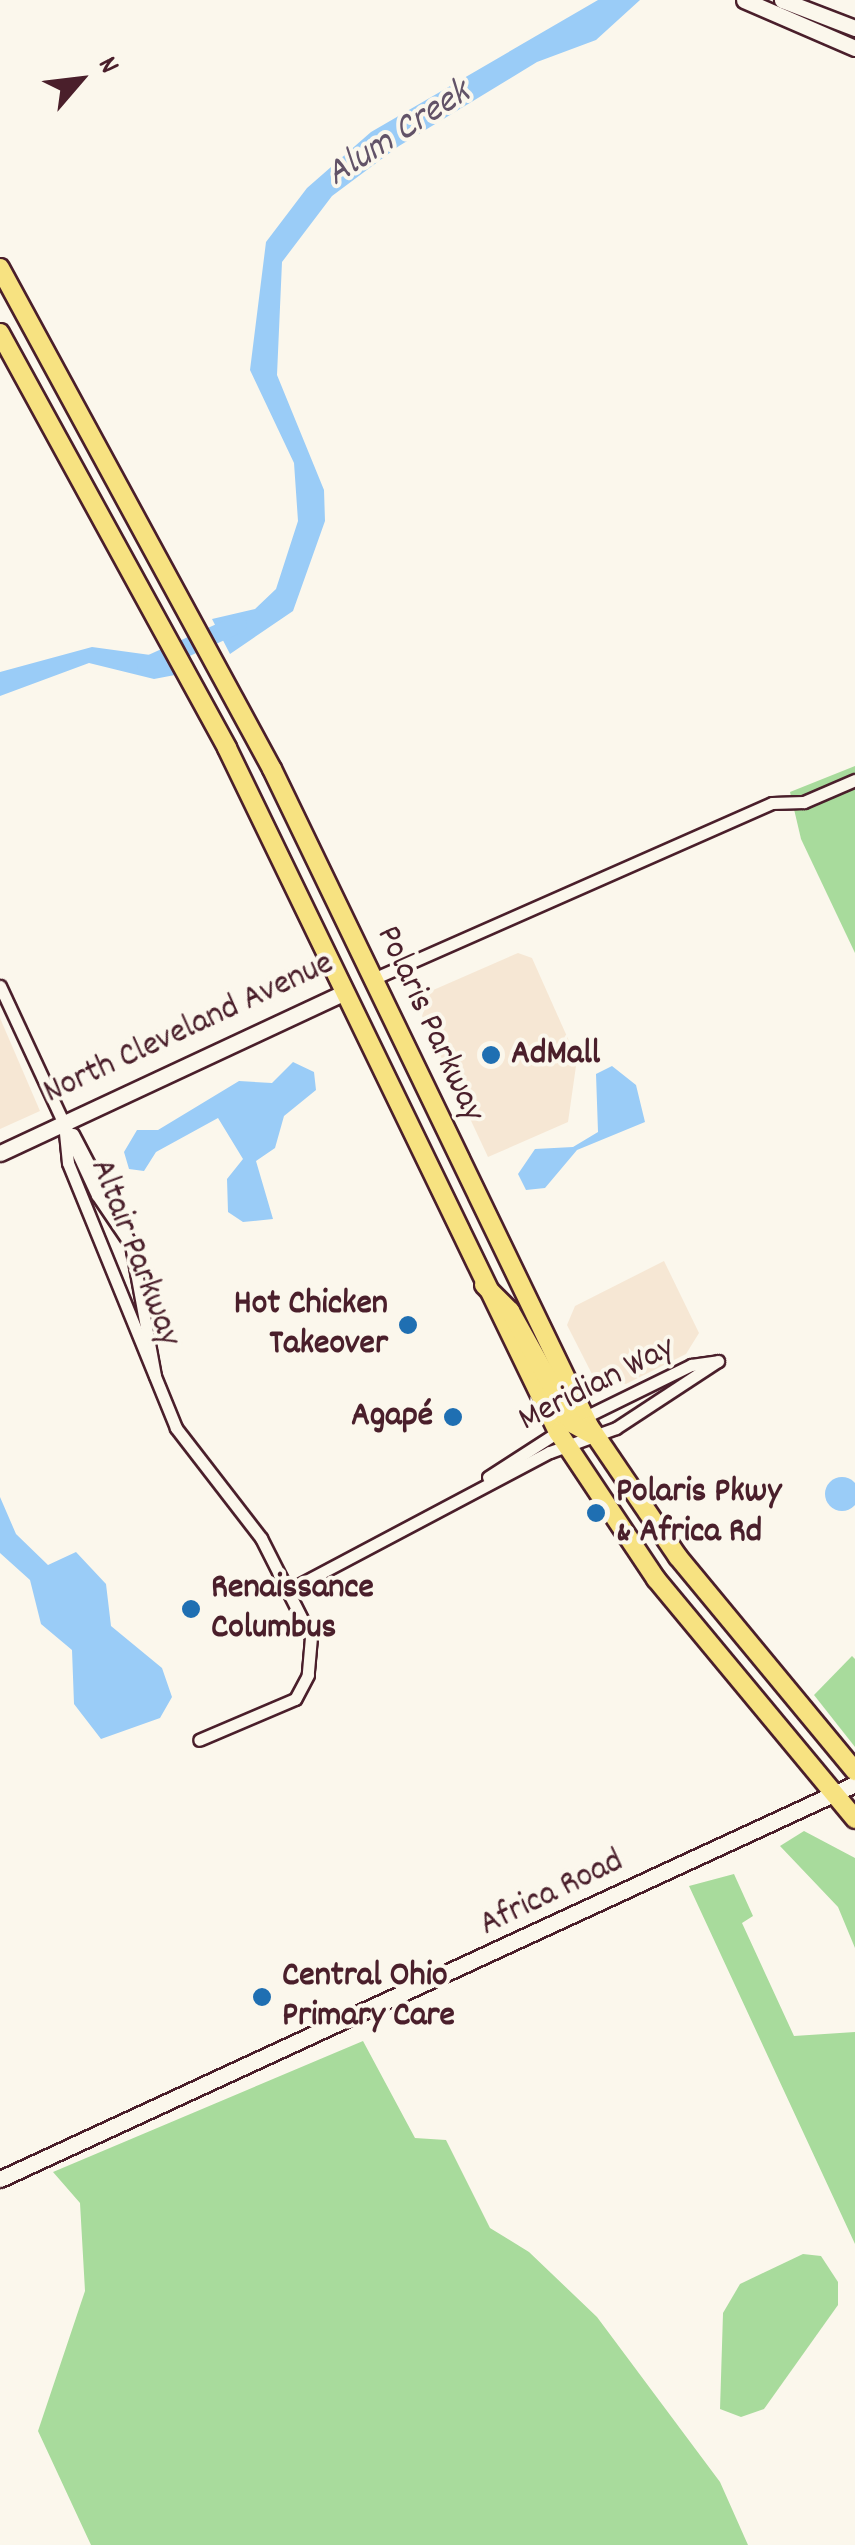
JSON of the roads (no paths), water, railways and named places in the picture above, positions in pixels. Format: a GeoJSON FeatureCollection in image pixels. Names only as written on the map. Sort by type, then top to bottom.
{"type":"FeatureCollection","features":[{"type":"Feature","properties":{"kind":"main road","name":"Polaris Parkway"},"geometry":{"type":"LineString","coordinates":[[0,268],[223,674],[373,980],[572,1424],[570,1450],[685,1616],[855,1819]]}},
{"type":"Feature","properties":{"kind":"main road","name":"Polaris Parkway"},"geometry":{"type":"LineString","coordinates":[[0,333],[195,688],[345,992],[480,1282],[510,1312],[572,1424]]}},
{"type":"Feature","properties":{"kind":"main road","name":"North Cleveland Avenue"},"geometry":{"type":"LineString","coordinates":[[345,992],[373,980]]}},
{"type":"Feature","properties":{"kind":"main road"},"geometry":{"type":"LineString","coordinates":[[572,1424],[596,1436],[678,1557],[855,1771]]}},
{"type":"Feature","properties":{"kind":"street"},"geometry":{"type":"LineString","coordinates":[[744,0],[821,25],[855,28]]}},
{"type":"Feature","properties":{"kind":"street"},"geometry":{"type":"LineString","coordinates":[[782,0],[855,48]]}},
{"type":"Feature","properties":{"kind":"street","name":"North Cleveland Avenue"},"geometry":{"type":"LineString","coordinates":[[373,980],[736,820],[855,780]]}},
{"type":"Feature","properties":{"kind":"street"},"geometry":{"type":"LineString","coordinates":[[0,986],[64,1123]]}},
{"type":"Feature","properties":{"kind":"street","name":"North Cleveland Avenue"},"geometry":{"type":"LineString","coordinates":[[0,1153],[345,992]]}},
{"type":"Feature","properties":{"kind":"street","name":"Altair Parkway"},"geometry":{"type":"LineString","coordinates":[[64,1123],[90,1152],[130,1245],[154,1376]]}},
{"type":"Feature","properties":{"kind":"street","name":"Altair Parkway"},"geometry":{"type":"LineString","coordinates":[[64,1123],[68,1163],[154,1376],[196,1460],[247,1516],[289,1590],[312,1647],[303,1688],[275,1714],[199,1740]]}},
{"type":"Feature","properties":{"kind":"street","name":"Meridian Way"},"geometry":{"type":"LineString","coordinates":[[289,1590],[462,1499],[570,1450],[718,1361],[691,1364],[572,1424],[462,1499]]}},
{"type":"Feature","properties":{"kind":"street","name":"Africa Road"},"geometry":{"type":"LineString","coordinates":[[0,2179],[855,1784]]}},
{"type":"Feature","properties":{"kind":"water"},"geometry":{"type":"Polygon","coordinates":[[[598,0],[640,0],[596,40],[537,62],[399,146],[332,196],[282,262],[277,375],[324,490],[325,521],[293,611],[230,654],[212,619],[255,609],[276,589],[298,521],[294,463],[250,370],[266,242],[307,188],[371,132],[598,0]]]}},
{"type":"Feature","properties":{"kind":"water"},"geometry":{"type":"Polygon","coordinates":[[[92,647],[165,657],[175,675],[154,679],[89,663],[0,696],[0,672],[92,647]]]}},
{"type":"Feature","properties":{"kind":"water"},"geometry":{"type":"Polygon","coordinates":[[[293,1062],[314,1072],[316,1090],[284,1116],[275,1148],[256,1161],[273,1219],[243,1222],[228,1212],[227,1179],[243,1159],[218,1118],[156,1152],[144,1171],[129,1169],[124,1152],[137,1130],[158,1130],[239,1081],[272,1083],[293,1062]]]}},
{"type":"Feature","properties":{"kind":"water"},"geometry":{"type":"Polygon","coordinates":[[[612,1066],[636,1085],[645,1122],[577,1150],[545,1188],[526,1190],[518,1174],[535,1149],[573,1147],[598,1132],[596,1074],[612,1066]]]}},
{"type":"Feature","properties":{"kind":"water"},"geometry":{"type":"Polygon","coordinates":[[[842,1477],[854,1482],[859,1494],[854,1506],[842,1511],[830,1506],[825,1494],[830,1482],[842,1477]]]}},
{"type":"Feature","properties":{"kind":"water"},"geometry":{"type":"Polygon","coordinates":[[[0,1497],[16,1534],[48,1565],[76,1552],[106,1584],[111,1626],[162,1668],[172,1697],[160,1718],[101,1739],[74,1704],[72,1650],[41,1624],[30,1580],[0,1553],[0,1497]]]}},
{"type":"Feature","properties":{"kind":"waterway","name":"Alum Creek"},"geometry":{"type":"LineString","coordinates":[[146,666],[238,624]]}},
{"type":"Feature","properties":{"kind":"place","name":"AdMall"},"geometry":{"type":"Point","coordinates":[491,1055]}},
{"type":"Feature","properties":{"kind":"place","name":"Hot Chicken Takeover"},"geometry":{"type":"Point","coordinates":[408,1325]}},
{"type":"Feature","properties":{"kind":"place","name":"Agapé"},"geometry":{"type":"Point","coordinates":[453,1417]}},
{"type":"Feature","properties":{"kind":"place","name":"Polaris Pkwy & Africa Rd"},"geometry":{"type":"Point","coordinates":[596,1513]}},
{"type":"Feature","properties":{"kind":"place","name":"Renaissance Columbus"},"geometry":{"type":"Point","coordinates":[191,1609]}},
{"type":"Feature","properties":{"kind":"place","name":"Central Ohio Primary Care"},"geometry":{"type":"Point","coordinates":[262,1997]}}]}
